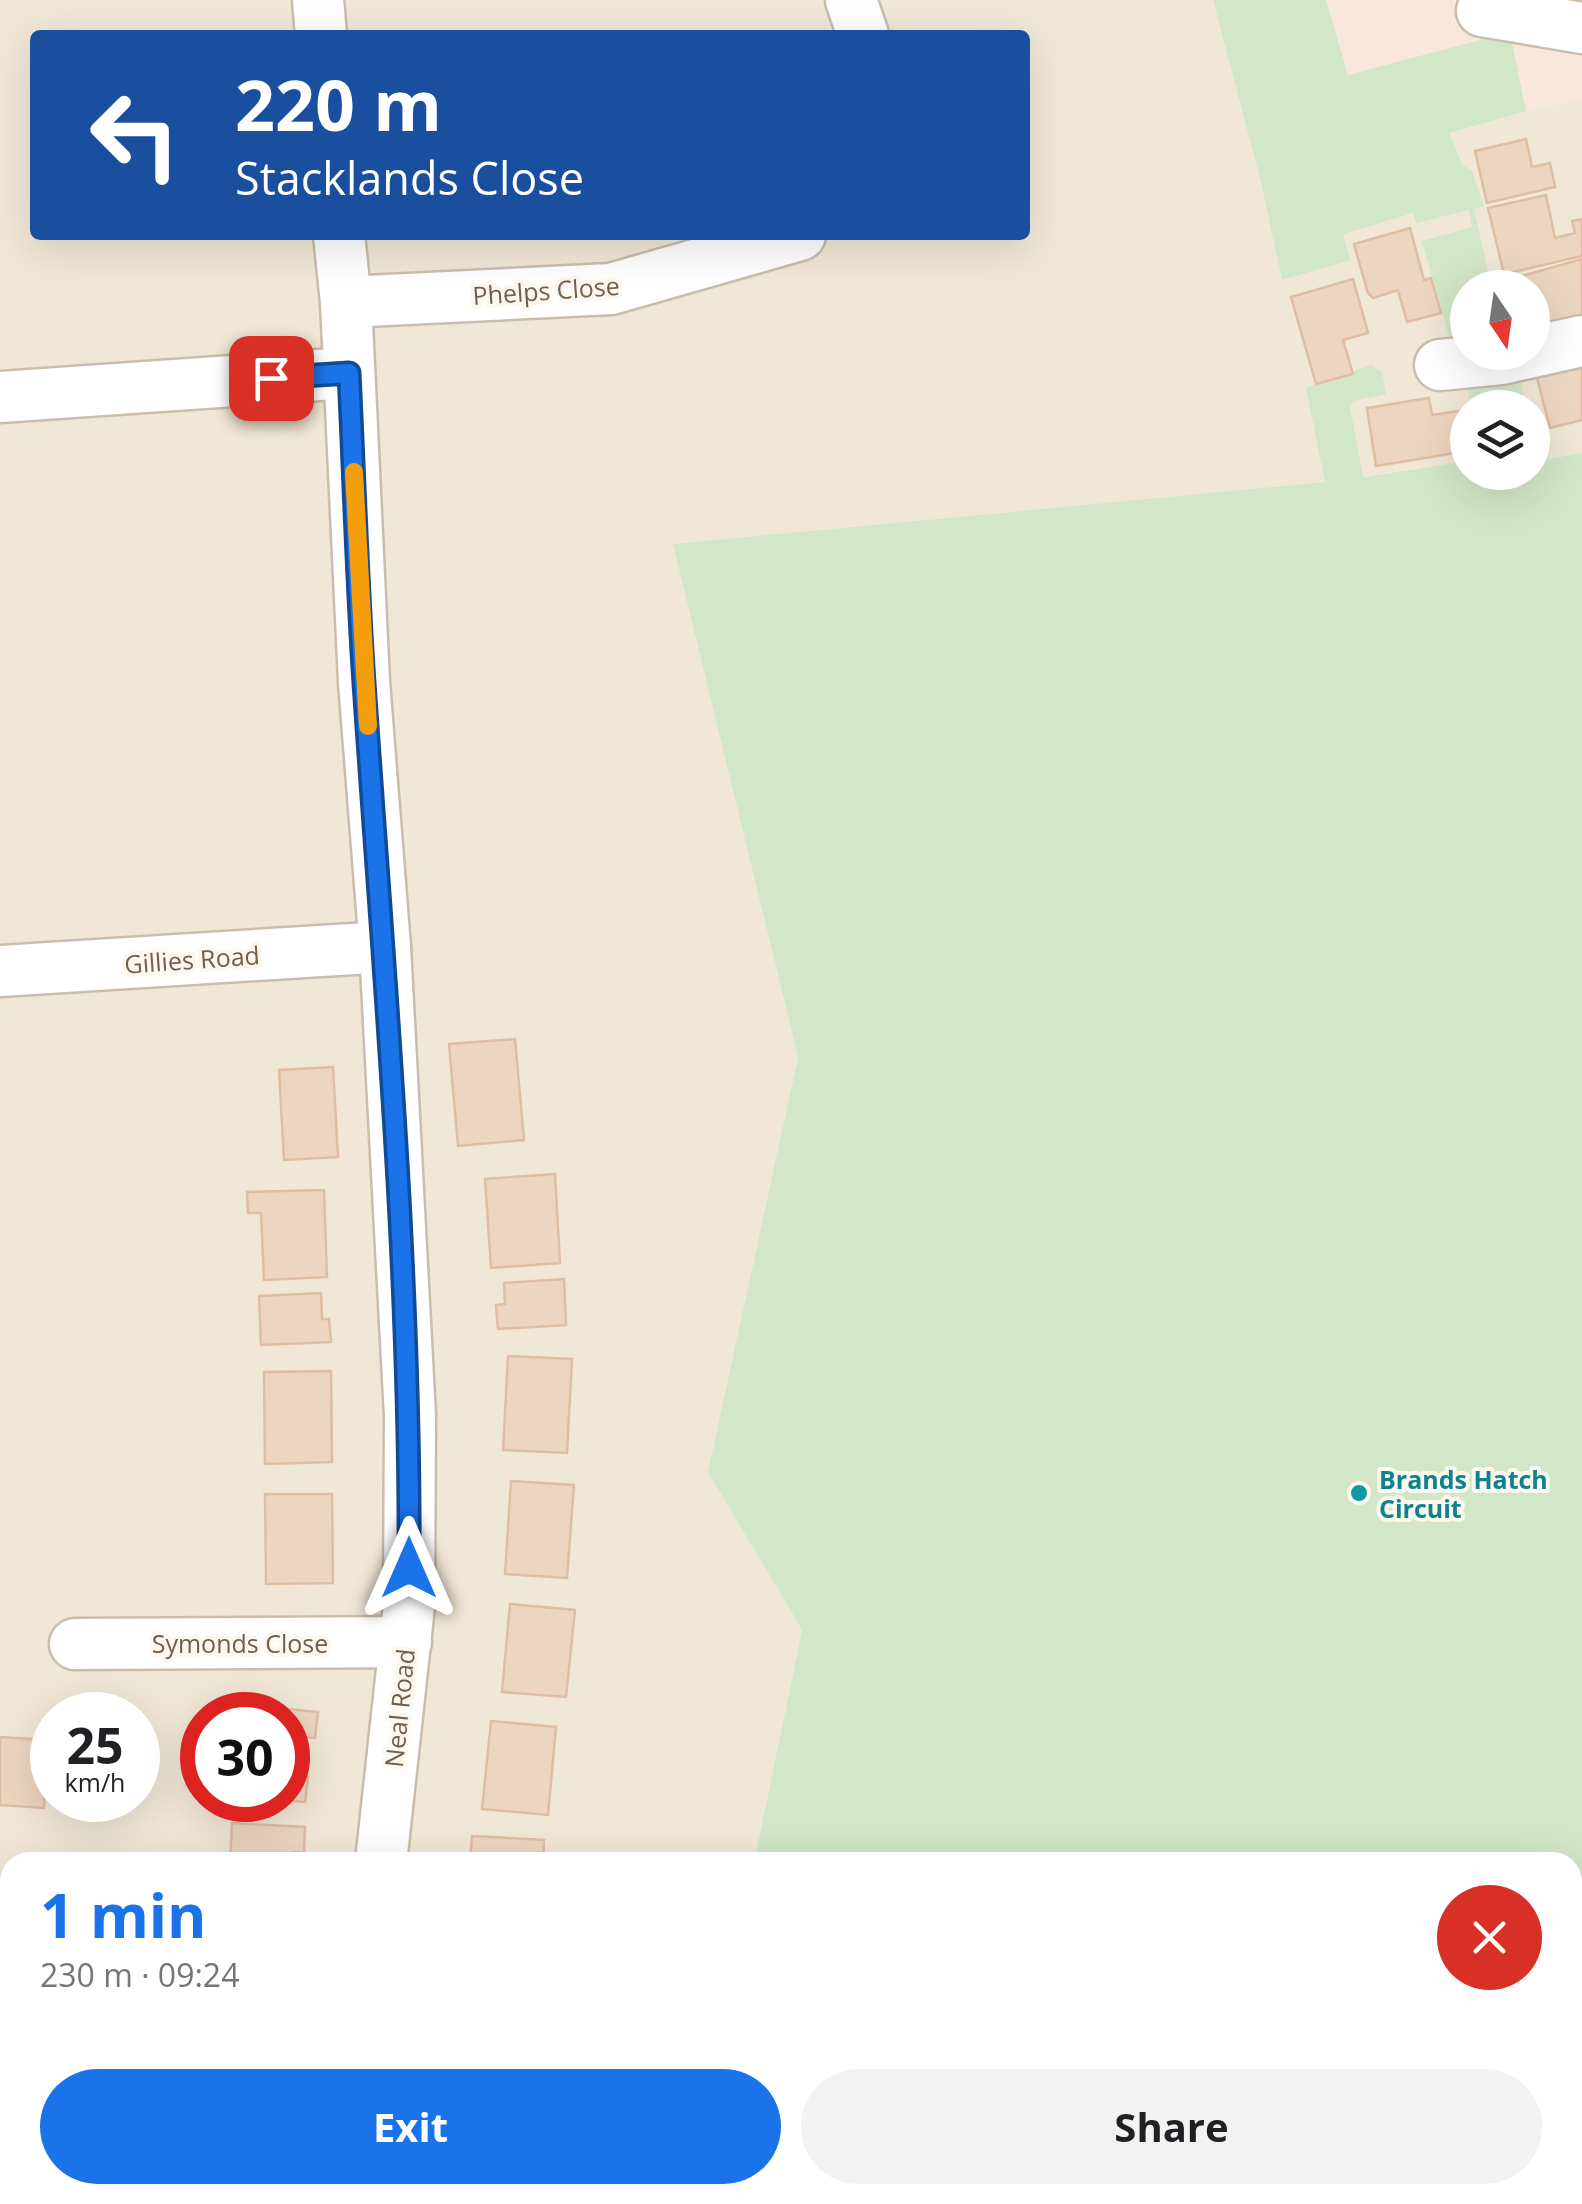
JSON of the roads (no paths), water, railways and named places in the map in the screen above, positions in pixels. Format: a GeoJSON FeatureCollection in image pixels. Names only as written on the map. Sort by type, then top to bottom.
{"type":"FeatureCollection","features":[{"type":"Feature","properties":{"kind":"street"},"geometry":{"type":"LineString","coordinates":[[318,0],[321,30]]}},
{"type":"Feature","properties":{"kind":"street"},"geometry":{"type":"LineString","coordinates":[[851,0],[861,30]]}},
{"type":"Feature","properties":{"kind":"street"},"geometry":{"type":"LineString","coordinates":[[1482,11],[1582,28]]}},
{"type":"Feature","properties":{"kind":"street","name":"Neal Road"},"geometry":{"type":"LineString","coordinates":[[340,240],[346,302],[364,682],[385,947],[410,1416],[406,1642],[382,1852]]}},
{"type":"Feature","properties":{"kind":"street","name":"Phelps Close"},"geometry":{"type":"LineString","coordinates":[[346,302],[611,290],[783,240]]}},
{"type":"Feature","properties":{"kind":"street"},"geometry":{"type":"LineString","coordinates":[[1440,366],[1501,360],[1582,341]]}},
{"type":"Feature","properties":{"kind":"street"},"geometry":{"type":"LineString","coordinates":[[0,398],[349,373]]}},
{"type":"Feature","properties":{"kind":"street","name":"Gillies Road"},"geometry":{"type":"LineString","coordinates":[[0,971],[385,947]]}},
{"type":"Feature","properties":{"kind":"street","name":"Symonds Close"},"geometry":{"type":"LineString","coordinates":[[75,1644],[406,1642]]}},
{"type":"Feature","properties":{"kind":"place","name":"Brands Hatch Circuit"},"geometry":{"type":"Point","coordinates":[1359,1493]}}]}
